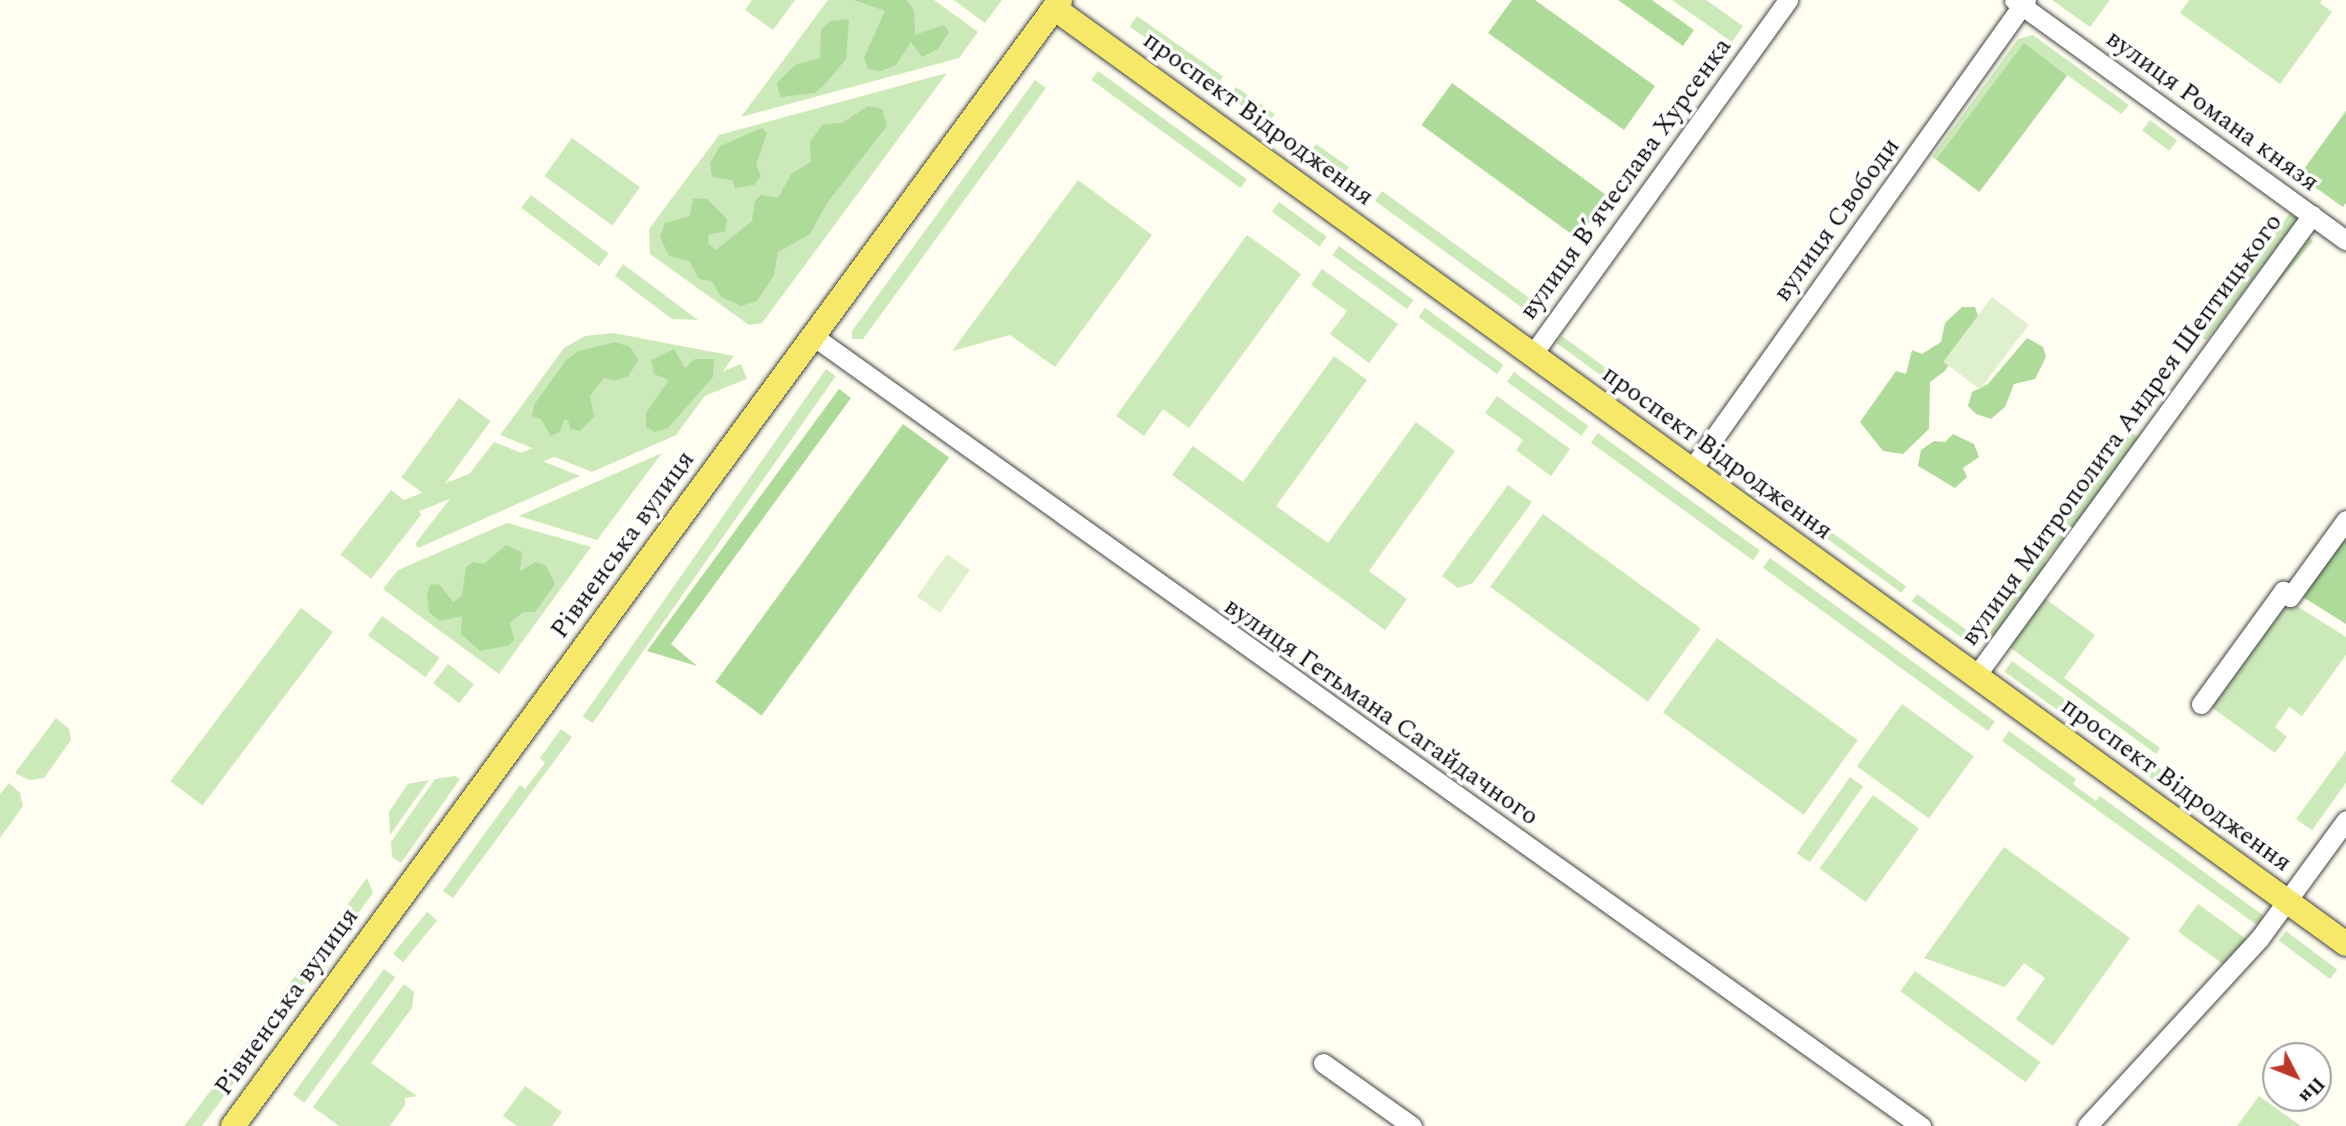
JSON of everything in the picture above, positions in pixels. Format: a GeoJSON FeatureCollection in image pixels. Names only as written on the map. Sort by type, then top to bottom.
{"type":"FeatureCollection","features":[{"type":"Feature","properties":{"kind":"main road","name":"проспект Відродження"},"geometry":{"type":"LineString","coordinates":[[1057,4],[1532,355],[2346,944]]}},
{"type":"Feature","properties":{"kind":"main road","name":"Рівненська вулиця"},"geometry":{"type":"LineString","coordinates":[[233,1126],[1057,4]]}},
{"type":"Feature","properties":{"kind":"street","name":"вулиця Вʼячеслава Хурсенка"},"geometry":{"type":"LineString","coordinates":[[1532,355],[1788,0]]}},
{"type":"Feature","properties":{"kind":"street","name":"вулиця Романа князя"},"geometry":{"type":"LineString","coordinates":[[2021,2],[2346,240]]}},
{"type":"Feature","properties":{"kind":"street","name":"вулиця Свободи"},"geometry":{"type":"LineString","coordinates":[[1690,470],[2021,2]]}},
{"type":"Feature","properties":{"kind":"street","name":"вулиця Митрополита Андрея Шептицького"},"geometry":{"type":"LineString","coordinates":[[1975,677],[2312,215]]}},
{"type":"Feature","properties":{"kind":"street","name":"вулиця Гетьмана Сагайдачного"},"geometry":{"type":"LineString","coordinates":[[813,337],[1921,1126]]}},
{"type":"Feature","properties":{"kind":"street"},"geometry":{"type":"LineString","coordinates":[[2201,704],[2283,591],[2290,597],[2346,520]]}},
{"type":"Feature","properties":{"kind":"street"},"geometry":{"type":"LineString","coordinates":[[2087,1126],[2259,939],[2346,820]]}},
{"type":"Feature","properties":{"kind":"street"},"geometry":{"type":"LineString","coordinates":[[1323,1063],[1412,1126]]}},
{"type":"Feature","properties":{"kind":"green space"},"geometry":{"type":"Polygon","coordinates":[[[752,0],[795,0],[773,30],[745,10],[752,0]]]}},
{"type":"Feature","properties":{"kind":"green space"},"geometry":{"type":"Polygon","coordinates":[[[828,0],[934,0],[978,32],[959,58],[741,117],[828,0]]]}},
{"type":"Feature","properties":{"kind":"green space"},"geometry":{"type":"Polygon","coordinates":[[[854,0],[906,0],[914,10],[915,35],[944,25],[949,32],[938,49],[922,57],[911,42],[896,65],[881,71],[868,69],[864,58],[885,11],[854,0]]]}},
{"type":"Feature","properties":{"kind":"green space"},"geometry":{"type":"Polygon","coordinates":[[[954,0],[1002,0],[985,23],[954,0]]]}},
{"type":"Feature","properties":{"kind":"green space"},"geometry":{"type":"Polygon","coordinates":[[[1512,0],[1535,0],[1655,86],[1624,130],[1488,33],[1512,0]]]}},
{"type":"Feature","properties":{"kind":"green space"},"geometry":{"type":"Polygon","coordinates":[[[1618,0],[1652,0],[1694,30],[1683,46],[1618,0]]]}},
{"type":"Feature","properties":{"kind":"green space"},"geometry":{"type":"Polygon","coordinates":[[[1672,0],[1706,0],[1743,26],[1732,42],[1672,0]]]}},
{"type":"Feature","properties":{"kind":"green space"},"geometry":{"type":"Polygon","coordinates":[[[2052,0],[2110,0],[2090,27],[2052,0]]]}},
{"type":"Feature","properties":{"kind":"green space"},"geometry":{"type":"Polygon","coordinates":[[[2189,0],[2322,0],[2320,3],[2332,12],[2280,84],[2180,13],[2189,0]]]}},
{"type":"Feature","properties":{"kind":"green space"},"geometry":{"type":"Polygon","coordinates":[[[1137,16],[1223,76],[1216,87],[1130,27],[1137,16]]]}},
{"type":"Feature","properties":{"kind":"green space"},"geometry":{"type":"Polygon","coordinates":[[[849,19],[846,59],[825,84],[815,93],[780,97],[777,83],[795,65],[820,58],[821,29],[831,21],[849,19]]]}},
{"type":"Feature","properties":{"kind":"green space"},"geometry":{"type":"Polygon","coordinates":[[[2033,35],[2129,105],[2121,114],[2024,44],[1938,161],[1932,157],[2018,39],[2033,35]]]}},
{"type":"Feature","properties":{"kind":"green space"},"geometry":{"type":"Polygon","coordinates":[[[2024,43],[2067,75],[1979,192],[1936,160],[2024,43]]]}},
{"type":"Feature","properties":{"kind":"green space"},"geometry":{"type":"Polygon","coordinates":[[[1098,71],[1247,179],[1240,188],[1092,80],[1098,71]]]}},
{"type":"Feature","properties":{"kind":"green space"},"geometry":{"type":"Polygon","coordinates":[[[947,73],[762,323],[749,325],[650,254],[649,229],[719,135],[947,73]]]}},
{"type":"Feature","properties":{"kind":"green space"},"geometry":{"type":"Polygon","coordinates":[[[1035,80],[1046,88],[863,339],[852,339],[852,331],[1035,80]]]}},
{"type":"Feature","properties":{"kind":"green space"},"geometry":{"type":"Polygon","coordinates":[[[1452,83],[1608,196],[1578,239],[1421,125],[1452,83]]]}},
{"type":"Feature","properties":{"kind":"green space"},"geometry":{"type":"Polygon","coordinates":[[[1236,87],[1275,114],[1268,124],[1229,97],[1236,87]]]}},
{"type":"Feature","properties":{"kind":"green space"},"geometry":{"type":"Polygon","coordinates":[[[868,106],[882,109],[887,126],[827,203],[810,234],[778,252],[774,275],[757,301],[741,306],[721,297],[712,281],[699,279],[689,261],[669,256],[660,237],[665,223],[690,216],[693,198],[707,199],[727,219],[725,232],[709,234],[708,243],[716,250],[752,221],[755,201],[761,195],[778,198],[791,174],[811,162],[810,142],[823,124],[842,123],[868,106]]]}},
{"type":"Feature","properties":{"kind":"green space"},"geometry":{"type":"Polygon","coordinates":[[[2346,111],[2346,203],[2343,207],[2299,176],[2346,111]]]}},
{"type":"Feature","properties":{"kind":"green space"},"geometry":{"type":"Polygon","coordinates":[[[2150,120],[2177,140],[2169,151],[2142,130],[2150,120]]]}},
{"type":"Feature","properties":{"kind":"green space"},"geometry":{"type":"Polygon","coordinates":[[[762,128],[767,133],[756,165],[761,176],[754,185],[735,188],[732,180],[712,177],[710,163],[720,146],[762,128]]]}},
{"type":"Feature","properties":{"kind":"green space"},"geometry":{"type":"Polygon","coordinates":[[[572,138],[640,187],[612,225],[544,176],[572,138]]]}},
{"type":"Feature","properties":{"kind":"green space"},"geometry":{"type":"Polygon","coordinates":[[[1316,144],[1349,167],[1342,177],[1309,154],[1316,144]]]}},
{"type":"Feature","properties":{"kind":"green space"},"geometry":{"type":"Polygon","coordinates":[[[1078,180],[1152,235],[1055,367],[1010,335],[952,351],[1078,180]]]}},
{"type":"Feature","properties":{"kind":"green space"},"geometry":{"type":"Polygon","coordinates":[[[1382,191],[1542,307],[1535,317],[1375,201],[1382,191]]]}},
{"type":"Feature","properties":{"kind":"green space"},"geometry":{"type":"Polygon","coordinates":[[[531,195],[608,253],[599,266],[521,208],[531,195]]]}},
{"type":"Feature","properties":{"kind":"green space"},"geometry":{"type":"Polygon","coordinates":[[[1279,202],[1327,237],[1320,246],[1272,212],[1279,202]]]}},
{"type":"Feature","properties":{"kind":"green space"},"geometry":{"type":"Polygon","coordinates":[[[2290,213],[2298,219],[2207,340],[2199,334],[2290,213]]]}},
{"type":"Feature","properties":{"kind":"green space"},"geometry":{"type":"Polygon","coordinates":[[[1247,235],[1301,274],[1189,428],[1163,409],[1144,436],[1116,416],[1247,235]]]}},
{"type":"Feature","properties":{"kind":"green space"},"geometry":{"type":"Polygon","coordinates":[[[2307,236],[2313,241],[2039,568],[2033,563],[2307,236]]]}},
{"type":"Feature","properties":{"kind":"green space"},"geometry":{"type":"Polygon","coordinates":[[[1339,246],[1413,300],[1407,309],[1333,255],[1339,246]]]}},
{"type":"Feature","properties":{"kind":"green space"},"geometry":{"type":"Polygon","coordinates":[[[623,264],[698,320],[672,319],[615,276],[623,264]]]}},
{"type":"Feature","properties":{"kind":"green space"},"geometry":{"type":"Polygon","coordinates":[[[1322,269],[1398,324],[1369,363],[1330,334],[1347,311],[1311,285],[1322,269]]]}},
{"type":"Feature","properties":{"kind":"green space"},"geometry":{"type":"Polygon","coordinates":[[[1992,297],[2029,325],[1980,389],[1943,362],[1992,297]]]}},
{"type":"Feature","properties":{"kind":"green space"},"geometry":{"type":"Polygon","coordinates":[[[1962,307],[1975,307],[1978,316],[1945,371],[1930,382],[1929,429],[1903,454],[1883,451],[1860,422],[1896,371],[1906,374],[1912,350],[1922,354],[1941,342],[1945,323],[1962,307]]]}},
{"type":"Feature","properties":{"kind":"green space"},"geometry":{"type":"Polygon","coordinates":[[[1425,308],[1503,365],[1497,374],[1419,317],[1425,308]]]}},
{"type":"Feature","properties":{"kind":"green space"},"geometry":{"type":"Polygon","coordinates":[[[613,333],[734,356],[676,435],[592,472],[500,435],[564,348],[585,336],[613,333]]]}},
{"type":"Feature","properties":{"kind":"green space"},"geometry":{"type":"Polygon","coordinates":[[[1562,336],[1697,434],[1692,441],[1557,343],[1562,336]]]}},
{"type":"Feature","properties":{"kind":"green space"},"geometry":{"type":"Polygon","coordinates":[[[2027,338],[2043,347],[2046,357],[2035,379],[2014,384],[2005,407],[1991,419],[1976,414],[1968,406],[1972,392],[1988,384],[2027,338]]]}},
{"type":"Feature","properties":{"kind":"green space"},"geometry":{"type":"Polygon","coordinates":[[[615,342],[630,347],[639,360],[628,376],[614,381],[604,378],[590,396],[594,417],[580,431],[570,429],[568,420],[564,419],[560,432],[551,436],[541,419],[532,416],[534,405],[567,359],[579,351],[615,342]]]}},
{"type":"Feature","properties":{"kind":"green space"},"geometry":{"type":"Polygon","coordinates":[[[674,349],[685,368],[695,359],[714,359],[713,377],[668,428],[655,432],[646,427],[646,413],[669,380],[654,374],[651,360],[674,349]]]}},
{"type":"Feature","properties":{"kind":"green space"},"geometry":{"type":"Polygon","coordinates":[[[1334,356],[1367,380],[1276,506],[1328,543],[1416,422],[1455,451],[1369,571],[1407,599],[1385,630],[1172,475],[1193,446],[1243,482],[1334,356]]]}},
{"type":"Feature","properties":{"kind":"green space"},"geometry":{"type":"Polygon","coordinates":[[[741,364],[747,379],[396,521],[390,506],[741,364]]]}},
{"type":"Feature","properties":{"kind":"green space"},"geometry":{"type":"Polygon","coordinates":[[[826,369],[836,376],[593,723],[583,716],[826,369]]]}},
{"type":"Feature","properties":{"kind":"green space"},"geometry":{"type":"Polygon","coordinates":[[[1514,372],[1588,426],[1581,436],[1507,382],[1514,372]]]}},
{"type":"Feature","properties":{"kind":"green space"},"geometry":{"type":"Polygon","coordinates":[[[839,389],[851,398],[671,644],[697,666],[647,651],[839,389]]]}},
{"type":"Feature","properties":{"kind":"green space"},"geometry":{"type":"Polygon","coordinates":[[[1497,396],[1570,449],[1551,476],[1516,450],[1523,440],[1485,413],[1497,396]]]}},
{"type":"Feature","properties":{"kind":"green space"},"geometry":{"type":"Polygon","coordinates":[[[459,398],[491,421],[433,500],[401,477],[459,398]]]}},
{"type":"Feature","properties":{"kind":"green space"},"geometry":{"type":"Polygon","coordinates":[[[903,424],[949,458],[762,716],[715,682],[903,424]]]}},
{"type":"Feature","properties":{"kind":"green space"},"geometry":{"type":"Polygon","coordinates":[[[2131,432],[2140,439],[2066,533],[2057,527],[2131,432]]]}},
{"type":"Feature","properties":{"kind":"green space"},"geometry":{"type":"Polygon","coordinates":[[[1598,433],[1760,551],[1753,560],[1591,443],[1598,433]]]}},
{"type":"Feature","properties":{"kind":"green space"},"geometry":{"type":"Polygon","coordinates":[[[1953,434],[1974,444],[1979,457],[1963,468],[1967,477],[1955,488],[1918,466],[1921,450],[1934,441],[1945,442],[1953,434]]]}},
{"type":"Feature","properties":{"kind":"green space"},"geometry":{"type":"Polygon","coordinates":[[[494,442],[580,476],[418,548],[415,544],[494,442]]]}},
{"type":"Feature","properties":{"kind":"green space"},"geometry":{"type":"Polygon","coordinates":[[[662,453],[597,540],[519,516],[662,453]]]}},
{"type":"Feature","properties":{"kind":"green space"},"geometry":{"type":"Polygon","coordinates":[[[1508,485],[1532,502],[1473,583],[1458,588],[1442,576],[1508,485]]]}},
{"type":"Feature","properties":{"kind":"green space"},"geometry":{"type":"Polygon","coordinates":[[[391,490],[422,514],[371,579],[341,555],[391,490]]]}},
{"type":"Feature","properties":{"kind":"green space"},"geometry":{"type":"Polygon","coordinates":[[[1775,491],[1906,586],[1901,593],[1770,497],[1775,491]]]}},
{"type":"Feature","properties":{"kind":"green space"},"geometry":{"type":"Polygon","coordinates":[[[1543,514],[1701,629],[1648,701],[1490,587],[1543,514]]]}},
{"type":"Feature","properties":{"kind":"green space"},"geometry":{"type":"Polygon","coordinates":[[[507,523],[591,547],[499,674],[383,589],[398,570],[507,523]]]}},
{"type":"Feature","properties":{"kind":"green space"},"geometry":{"type":"Polygon","coordinates":[[[2346,528],[2346,624],[2298,594],[2346,528]]]}},
{"type":"Feature","properties":{"kind":"green space"},"geometry":{"type":"Polygon","coordinates":[[[506,545],[522,552],[520,571],[536,562],[546,566],[555,584],[535,612],[523,612],[510,623],[514,639],[510,645],[480,651],[461,634],[462,616],[440,621],[429,612],[427,596],[430,585],[439,584],[453,602],[462,595],[466,567],[473,562],[484,564],[506,545]]]}},
{"type":"Feature","properties":{"kind":"green space"},"geometry":{"type":"Polygon","coordinates":[[[947,554],[970,570],[940,613],[917,597],[947,554]]]}},
{"type":"Feature","properties":{"kind":"green space"},"geometry":{"type":"Polygon","coordinates":[[[1770,558],[1995,721],[1988,731],[1763,568],[1770,558]]]}},
{"type":"Feature","properties":{"kind":"green space"},"geometry":{"type":"Polygon","coordinates":[[[2039,559],[2048,565],[1998,639],[1989,633],[2039,559]]]}},
{"type":"Feature","properties":{"kind":"green space"},"geometry":{"type":"Polygon","coordinates":[[[1917,594],[1970,632],[1964,639],[1912,601],[1917,594]]]}},
{"type":"Feature","properties":{"kind":"green space"},"geometry":{"type":"Polygon","coordinates":[[[2043,597],[2095,635],[2064,678],[2160,748],[2156,754],[2008,646],[2043,597]]]}},
{"type":"Feature","properties":{"kind":"green space"},"geometry":{"type":"Polygon","coordinates":[[[2284,598],[2346,637],[2346,655],[2302,716],[2289,707],[2275,727],[2287,737],[2275,753],[2207,704],[2284,598]]]}},
{"type":"Feature","properties":{"kind":"green space"},"geometry":{"type":"Polygon","coordinates":[[[301,608],[333,632],[202,805],[170,781],[301,608]]]}},
{"type":"Feature","properties":{"kind":"green space"},"geometry":{"type":"Polygon","coordinates":[[[382,616],[439,658],[425,677],[368,635],[382,616]]]}},
{"type":"Feature","properties":{"kind":"green space"},"geometry":{"type":"Polygon","coordinates":[[[1717,638],[1858,740],[1804,815],[1663,712],[1717,638]]]}},
{"type":"Feature","properties":{"kind":"green space"},"geometry":{"type":"Polygon","coordinates":[[[2012,661],[2251,835],[2244,846],[2004,672],[2012,661]]]}},
{"type":"Feature","properties":{"kind":"green space"},"geometry":{"type":"Polygon","coordinates":[[[448,664],[474,684],[459,703],[433,683],[448,664]]]}},
{"type":"Feature","properties":{"kind":"green space"},"geometry":{"type":"Polygon","coordinates":[[[1902,704],[1974,756],[1929,819],[1857,766],[1902,704]]]}},
{"type":"Feature","properties":{"kind":"green space"},"geometry":{"type":"Polygon","coordinates":[[[56,718],[69,729],[71,740],[44,778],[29,780],[15,773],[56,718]]]}},
{"type":"Feature","properties":{"kind":"green space"},"geometry":{"type":"Polygon","coordinates":[[[561,729],[572,737],[453,898],[443,891],[520,785],[525,789],[545,763],[540,758],[561,729]]]}},
{"type":"Feature","properties":{"kind":"green space"},"geometry":{"type":"Polygon","coordinates":[[[2009,731],[2076,779],[2073,784],[2096,801],[2100,796],[2264,916],[2257,925],[2002,741],[2009,731]]]}},
{"type":"Feature","properties":{"kind":"green space"},"geometry":{"type":"Polygon","coordinates":[[[2346,751],[2346,783],[2312,830],[2296,819],[2346,751]]]}},
{"type":"Feature","properties":{"kind":"green space"},"geometry":{"type":"Polygon","coordinates":[[[455,776],[460,779],[401,863],[392,857],[391,842],[435,779],[455,776]]]}},
{"type":"Feature","properties":{"kind":"green space"},"geometry":{"type":"Polygon","coordinates":[[[1850,777],[1863,786],[1810,862],[1797,853],[1850,777]]]}},
{"type":"Feature","properties":{"kind":"green space"},"geometry":{"type":"Polygon","coordinates":[[[429,780],[390,835],[389,812],[408,784],[429,780]]]}},
{"type":"Feature","properties":{"kind":"green space"},"geometry":{"type":"Polygon","coordinates":[[[9,783],[20,793],[23,806],[0,838],[0,794],[9,783]]]}},
{"type":"Feature","properties":{"kind":"green space"},"geometry":{"type":"Polygon","coordinates":[[[1873,795],[1919,829],[1866,902],[1820,869],[1873,795]]]}},
{"type":"Feature","properties":{"kind":"green space"},"geometry":{"type":"Polygon","coordinates":[[[2004,847],[2130,938],[2053,1046],[2016,1019],[2045,978],[2024,963],[2005,987],[1924,958],[2004,847]]]}},
{"type":"Feature","properties":{"kind":"green space"},"geometry":{"type":"Polygon","coordinates":[[[367,878],[373,893],[297,997],[279,998],[367,878]]]}},
{"type":"Feature","properties":{"kind":"green space"},"geometry":{"type":"Polygon","coordinates":[[[2198,904],[2247,939],[2227,967],[2178,932],[2198,904]]]}},
{"type":"Feature","properties":{"kind":"green space"},"geometry":{"type":"Polygon","coordinates":[[[427,912],[437,920],[403,962],[393,954],[427,912]]]}},
{"type":"Feature","properties":{"kind":"green space"},"geometry":{"type":"Polygon","coordinates":[[[2286,931],[2337,970],[2330,979],[2279,941],[2286,931]]]}},
{"type":"Feature","properties":{"kind":"green space"},"geometry":{"type":"Polygon","coordinates":[[[384,969],[395,977],[304,1103],[293,1094],[384,969]]]}},
{"type":"Feature","properties":{"kind":"green space"},"geometry":{"type":"Polygon","coordinates":[[[1915,971],[2040,1062],[2026,1082],[1900,991],[1915,971]]]}},
{"type":"Feature","properties":{"kind":"green space"},"geometry":{"type":"Polygon","coordinates":[[[404,984],[414,992],[412,1008],[371,1063],[417,1096],[405,1098],[405,1105],[390,1126],[339,1126],[313,1107],[404,984]]]}},
{"type":"Feature","properties":{"kind":"green space"},"geometry":{"type":"Polygon","coordinates":[[[270,1012],[275,1028],[202,1126],[184,1126],[270,1012]]]}},
{"type":"Feature","properties":{"kind":"green space"},"geometry":{"type":"Polygon","coordinates":[[[525,1086],[562,1112],[552,1126],[517,1126],[503,1116],[525,1086]]]}},
{"type":"Feature","properties":{"kind":"green space"},"geometry":{"type":"Polygon","coordinates":[[[2259,1096],[2262,1098],[2262,1112],[2281,1112],[2301,1126],[2237,1126],[2259,1096]]]}}]}
